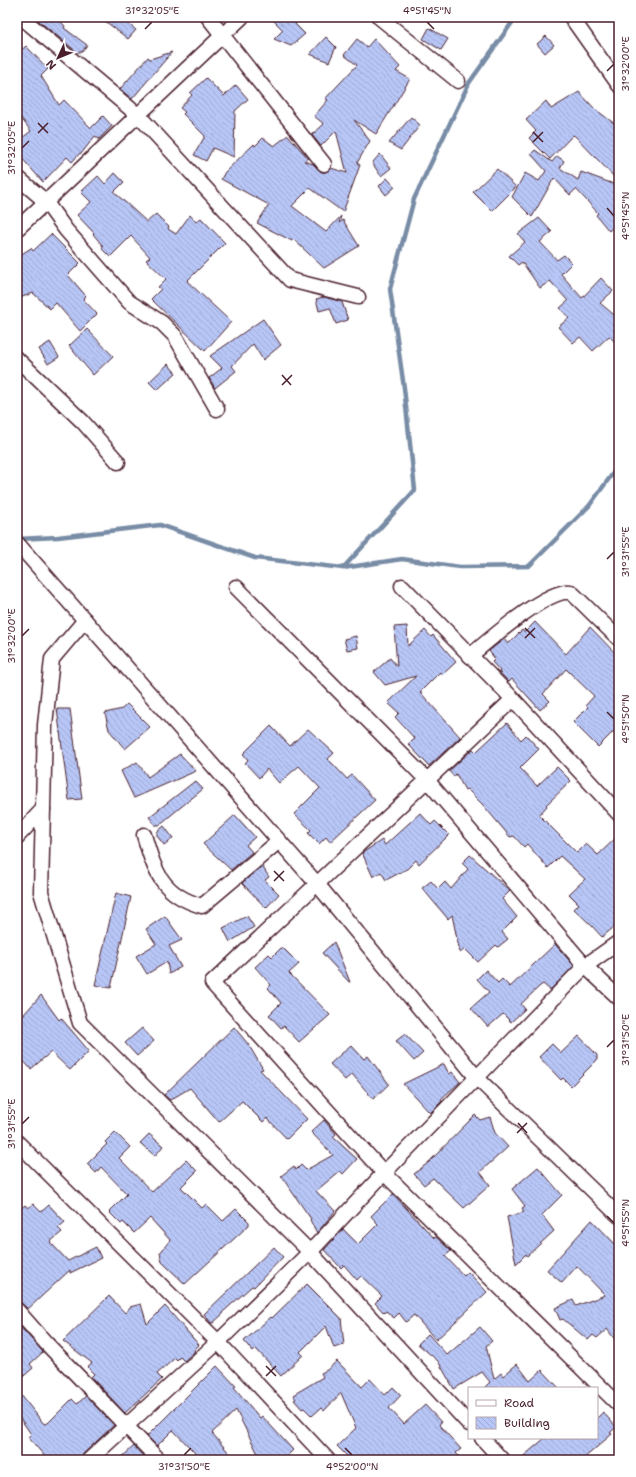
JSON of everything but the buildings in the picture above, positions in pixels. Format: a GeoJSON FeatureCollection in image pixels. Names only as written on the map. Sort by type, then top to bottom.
{"type":"FeatureCollection","features":[{"type":"Feature","properties":{"kind":"street"},"geometry":{"type":"LineString","coordinates":[[21,17],[139,116],[290,280],[358,297]]}},
{"type":"Feature","properties":{"kind":"street"},"geometry":{"type":"LineString","coordinates":[[208,17],[224,35],[324,164]]}},
{"type":"Feature","properties":{"kind":"street"},"geometry":{"type":"LineString","coordinates":[[17,229],[45,201],[139,116],[242,17]]}},
{"type":"Feature","properties":{"kind":"street"},"geometry":{"type":"LineString","coordinates":[[379,17],[458,81]]}},
{"type":"Feature","properties":{"kind":"street"},"geometry":{"type":"LineString","coordinates":[[571,17],[617,80]]}},
{"type":"Feature","properties":{"kind":"street"},"geometry":{"type":"LineString","coordinates":[[17,177],[45,201],[66,230],[129,302],[162,323],[175,336],[217,410]]}},
{"type":"Feature","properties":{"kind":"street"},"geometry":{"type":"LineString","coordinates":[[17,359],[83,422],[118,462]]}},
{"type":"Feature","properties":{"kind":"street"},"geometry":{"type":"LineString","coordinates":[[17,543],[318,885],[477,1078],[619,1216]]}},
{"type":"Feature","properties":{"kind":"street"},"geometry":{"type":"LineString","coordinates":[[236,586],[427,780],[585,966],[619,998]]}},
{"type":"Feature","properties":{"kind":"street"},"geometry":{"type":"LineString","coordinates":[[402,586],[513,699],[619,814]]}},
{"type":"Feature","properties":{"kind":"street"},"geometry":{"type":"LineString","coordinates":[[470,656],[531,608],[563,591],[571,592],[619,639]]}},
{"type":"Feature","properties":{"kind":"street"},"geometry":{"type":"LineString","coordinates":[[85,620],[52,659],[45,725],[41,892],[80,1023],[310,1252],[468,1423]]}},
{"type":"Feature","properties":{"kind":"street"},"geometry":{"type":"LineString","coordinates":[[513,699],[318,885],[212,983],[384,1173],[619,1406]]}},
{"type":"Feature","properties":{"kind":"street"},"geometry":{"type":"LineString","coordinates":[[17,837],[43,809]]}},
{"type":"Feature","properties":{"kind":"street"},"geometry":{"type":"LineString","coordinates":[[144,835],[161,882],[188,902],[202,906],[279,841]]}},
{"type":"Feature","properties":{"kind":"street"},"geometry":{"type":"LineString","coordinates":[[89,1460],[218,1342],[310,1252],[384,1173],[585,966],[619,942]]}},
{"type":"Feature","properties":{"kind":"street"},"geometry":{"type":"LineString","coordinates":[[17,1142],[218,1342],[328,1460]]}},
{"type":"Feature","properties":{"kind":"street"},"geometry":{"type":"LineString","coordinates":[[17,1310],[46,1343],[127,1424],[160,1460]]}},
{"type":"Feature","properties":{"kind":"street"},"geometry":{"type":"LineString","coordinates":[[483,1439],[502,1460]]}},
{"type":"Feature","properties":{"kind":"waterway"},"geometry":{"type":"LineString","coordinates":[[343,568],[415,490],[404,388],[390,289],[414,199],[469,83],[516,17]]}},
{"type":"Feature","properties":{"kind":"waterway"},"geometry":{"type":"LineString","coordinates":[[17,539],[58,537],[160,525],[255,558],[343,568],[402,559],[460,567],[529,566],[589,506],[619,465]]}}]}
